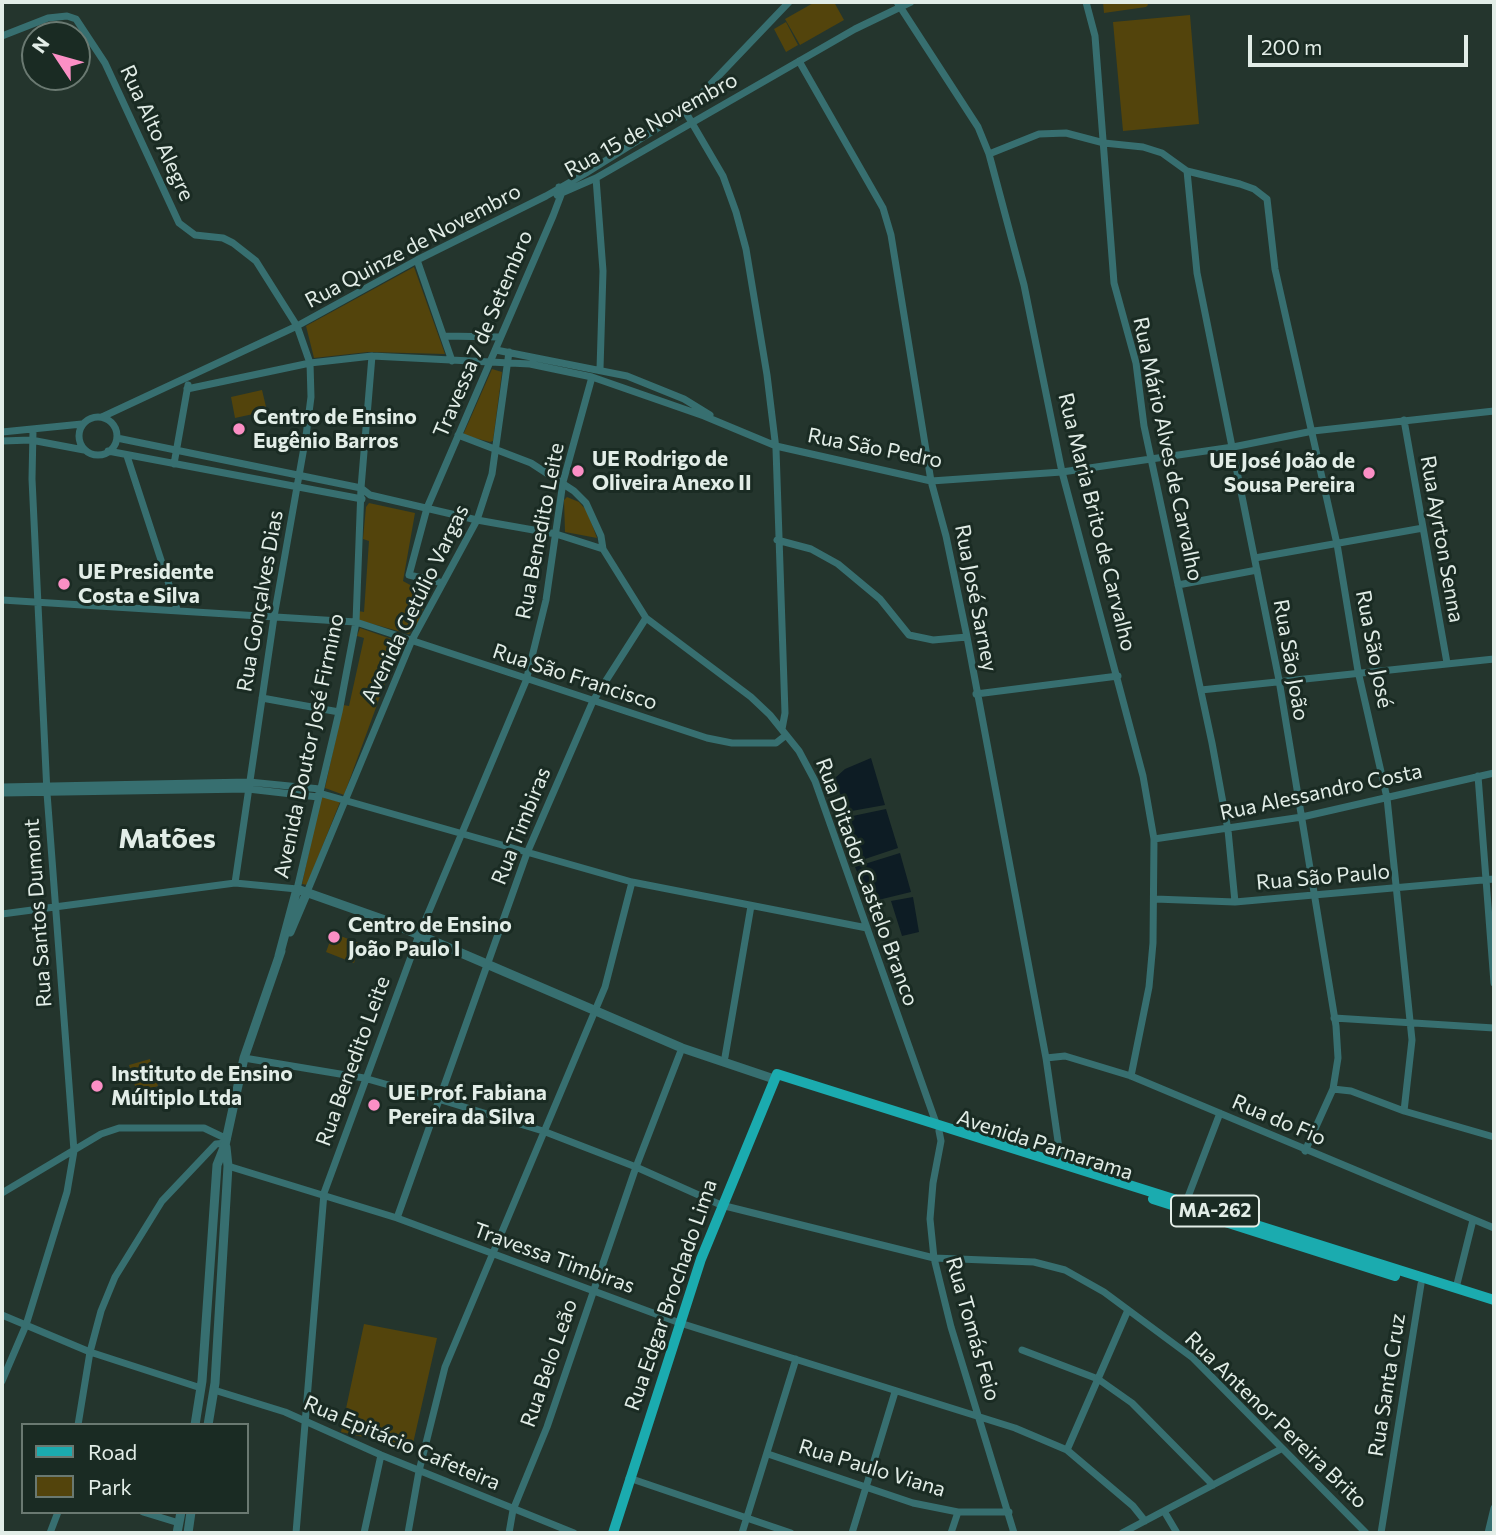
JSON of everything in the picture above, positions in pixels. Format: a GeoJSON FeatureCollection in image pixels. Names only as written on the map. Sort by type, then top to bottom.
{"type":"FeatureCollection","features":[{"type":"Feature","properties":{"kind":"main road","name":"Avenida Parnarama"},"geometry":{"type":"LineString","coordinates":[[776,1077],[1422,1280],[1494,1307]]}},
{"type":"Feature","properties":{"kind":"main road","name":"Rua Edgar Brochado Lima"},"geometry":{"type":"LineString","coordinates":[[613,1533],[721,1205],[776,1077]]}},
{"type":"Feature","properties":{"kind":"main road","name":"Avenida Parnarama"},"geometry":{"type":"LineString","coordinates":[[1422,1280],[1494,1300]]}},
{"type":"Feature","properties":{"kind":"street","name":"Rua 15 de Novembro"},"geometry":{"type":"LineString","coordinates":[[560,191],[685,111],[789,2]]}},
{"type":"Feature","properties":{"kind":"street","name":"Rua 15 de Novembro"},"geometry":{"type":"LineString","coordinates":[[546,196],[596,178],[898,4],[911,2]]}},
{"type":"Feature","properties":{"kind":"street","name":"Rua Mário Alves de Carvalho"},"geometry":{"type":"LineString","coordinates":[[1086,2],[1095,36],[1114,283],[1136,363],[1151,459],[1201,690],[1228,831],[1234,902]]}},
{"type":"Feature","properties":{"kind":"street","name":"Rua Maria Brito de Carvalho"},"geometry":{"type":"LineString","coordinates":[[898,4],[965,105],[989,154],[1024,285],[1062,472],[1143,776],[1154,839],[1155,899],[1149,987],[1131,1076]]}},
{"type":"Feature","properties":{"kind":"street","name":"Rua Alto Alegre"},"geometry":{"type":"LineString","coordinates":[[2,36],[48,19],[67,16],[76,19],[105,62],[179,223],[195,235],[223,238],[245,250],[264,270],[297,326]]}},
{"type":"Feature","properties":{"kind":"street","name":"Rua José Sarney"},"geometry":{"type":"LineString","coordinates":[[799,61],[883,208],[931,481],[944,525],[967,637],[1046,1058],[1060,1165]]}},
{"type":"Feature","properties":{"kind":"street"},"geometry":{"type":"LineString","coordinates":[[685,111],[723,176],[746,249],[776,446],[777,540],[785,713],[783,733]]}},
{"type":"Feature","properties":{"kind":"street"},"geometry":{"type":"LineString","coordinates":[[989,154],[1039,134],[1066,133],[1162,153],[1186,171]]}},
{"type":"Feature","properties":{"kind":"street"},"geometry":{"type":"LineString","coordinates":[[648,134],[652,146]]}},
{"type":"Feature","properties":{"kind":"street","name":"Rua São José"},"geometry":{"type":"LineString","coordinates":[[1186,171],[1254,189],[1266,199],[1275,269],[1337,544],[1358,671],[1387,798],[1411,1059],[1404,1111]]}},
{"type":"Feature","properties":{"kind":"street","name":"Rua São João"},"geometry":{"type":"LineString","coordinates":[[1186,171],[1198,274],[1279,680],[1338,1042],[1333,1089],[1305,1151]]}},
{"type":"Feature","properties":{"kind":"street"},"geometry":{"type":"LineString","coordinates":[[596,178],[603,271],[600,369]]}},
{"type":"Feature","properties":{"kind":"street","name":"Travessa 7 de Setembro"},"geometry":{"type":"LineString","coordinates":[[443,583],[409,575],[427,508],[492,360],[560,191]]}},
{"type":"Feature","properties":{"kind":"street","name":"Rua Quinze de Novembro"},"geometry":{"type":"LineString","coordinates":[[297,326],[417,260],[546,196]]}},
{"type":"Feature","properties":{"kind":"street"},"geometry":{"type":"LineString","coordinates":[[417,260],[452,361]]}},
{"type":"Feature","properties":{"kind":"street"},"geometry":{"type":"LineString","coordinates":[[2,432],[82,424],[91,418],[102,417],[297,326]]}},
{"type":"Feature","properties":{"kind":"street","name":"Rua Gonçalves Dias"},"geometry":{"type":"LineString","coordinates":[[235,883],[261,698],[311,397],[310,363],[297,326]]}},
{"type":"Feature","properties":{"kind":"street"},"geometry":{"type":"LineString","coordinates":[[445,336],[499,337]]}},
{"type":"Feature","properties":{"kind":"street","name":"Rua São Pedro"},"geometry":{"type":"LineString","coordinates":[[496,350],[600,369],[684,399],[719,422]]}},
{"type":"Feature","properties":{"kind":"street","name":"Avenida Getúlio Vargas"},"geometry":{"type":"LineString","coordinates":[[302,890],[345,799],[412,640],[477,520],[496,449],[509,352]]}},
{"type":"Feature","properties":{"kind":"street","name":"Rua São Pedro"},"geometry":{"type":"LineString","coordinates":[[187,389],[310,363],[372,356],[452,361],[492,360],[593,377],[719,422],[776,446],[931,481],[1062,472],[1233,447],[1313,431],[1494,411]]}},
{"type":"Feature","properties":{"kind":"street","name":"Avenida Doutor José Firmino"},"geometry":{"type":"LineString","coordinates":[[195,1423],[201,1388],[217,1165],[226,1142],[244,1058],[302,890],[319,793],[339,712],[356,622],[372,356]]}},
{"type":"Feature","properties":{"kind":"street"},"geometry":{"type":"LineString","coordinates":[[174,464],[189,376]]}},
{"type":"Feature","properties":{"kind":"street","name":"Rua Benedito Leite"},"geometry":{"type":"LineString","coordinates":[[296,1533],[324,1193],[364,1078],[419,935],[526,681],[546,600],[563,482],[593,377]]}},
{"type":"Feature","properties":{"kind":"street"},"geometry":{"type":"LineString","coordinates":[[102,417],[112,422],[117,438]]}},
{"type":"Feature","properties":{"kind":"street","name":"Rua Ayrton Senna"},"geometry":{"type":"LineString","coordinates":[[1404,420],[1447,663]]}},
{"type":"Feature","properties":{"kind":"street"},"geometry":{"type":"LineString","coordinates":[[82,424],[79,435],[85,450]]}},
{"type":"Feature","properties":{"kind":"street","name":"Rua Santos Dumont"},"geometry":{"type":"LineString","coordinates":[[2,1381],[26,1325],[67,1192],[74,1151],[47,789],[37,601],[31,440],[33,431]]}},
{"type":"Feature","properties":{"kind":"street","name":"Rua Ditador Castelo Branco"},"geometry":{"type":"LineString","coordinates":[[458,435],[530,463],[563,482],[586,503],[601,536],[603,549],[646,618],[737,685],[799,751],[815,781],[933,1126]]}},
{"type":"Feature","properties":{"kind":"street"},"geometry":{"type":"LineString","coordinates":[[117,438],[362,488],[370,495],[477,520],[556,534],[603,549]]}},
{"type":"Feature","properties":{"kind":"street"},"geometry":{"type":"LineString","coordinates":[[108,451],[117,438]]}},
{"type":"Feature","properties":{"kind":"street"},"geometry":{"type":"LineString","coordinates":[[2,441],[31,440],[85,450],[97,455],[108,451],[362,499],[370,495]]}},
{"type":"Feature","properties":{"kind":"street"},"geometry":{"type":"LineString","coordinates":[[127,456],[177,609]]}},
{"type":"Feature","properties":{"kind":"street"},"geometry":{"type":"LineString","coordinates":[[1255,558],[1423,528]]}},
{"type":"Feature","properties":{"kind":"street"},"geometry":{"type":"LineString","coordinates":[[777,540],[811,549],[838,565],[868,588],[914,638],[933,640],[967,637]]}},
{"type":"Feature","properties":{"kind":"street"},"geometry":{"type":"LineString","coordinates":[[1178,585],[1257,570]]}},
{"type":"Feature","properties":{"kind":"street","name":"Rua São Francisco"},"geometry":{"type":"LineString","coordinates":[[2,600],[356,622],[526,681],[707,738],[732,743],[776,743],[783,733]]}},
{"type":"Feature","properties":{"kind":"street","name":"Rua Timbiras"},"geometry":{"type":"LineString","coordinates":[[397,1218],[527,853],[593,702],[646,618]]}},
{"type":"Feature","properties":{"kind":"street"},"geometry":{"type":"LineString","coordinates":[[1201,690],[1358,671],[1494,659]]}},
{"type":"Feature","properties":{"kind":"street"},"geometry":{"type":"LineString","coordinates":[[976,694],[1118,676]]}},
{"type":"Feature","properties":{"kind":"street"},"geometry":{"type":"LineString","coordinates":[[261,698],[339,712]]}},
{"type":"Feature","properties":{"kind":"street","name":"Rua Alessandro Costa"},"geometry":{"type":"LineString","coordinates":[[1154,839],[1228,831],[1303,817],[1494,773]]}},
{"type":"Feature","properties":{"kind":"street"},"geometry":{"type":"LineString","coordinates":[[1478,776],[1491,879],[1494,983]]}},
{"type":"Feature","properties":{"kind":"street"},"geometry":{"type":"LineString","coordinates":[[2,787],[47,789],[248,785],[319,793],[632,883],[867,928]]}},
{"type":"Feature","properties":{"kind":"street"},"geometry":{"type":"LineString","coordinates":[[2,793],[47,789]]}},
{"type":"Feature","properties":{"kind":"street","name":"Rua São Paulo"},"geometry":{"type":"LineString","coordinates":[[1155,899],[1234,902],[1314,892],[1491,879]]}},
{"type":"Feature","properties":{"kind":"street"},"geometry":{"type":"LineString","coordinates":[[2,914],[235,883],[302,890]]}},
{"type":"Feature","properties":{"kind":"street"},"geometry":{"type":"LineString","coordinates":[[408,1533],[419,1471],[445,1367],[594,1009],[606,987],[632,883]]}},
{"type":"Feature","properties":{"kind":"street","name":"Avenida Parnarama"},"geometry":{"type":"LineString","coordinates":[[302,890],[419,935],[683,1045],[776,1077]]}},
{"type":"Feature","properties":{"kind":"street"},"geometry":{"type":"LineString","coordinates":[[725,1059],[751,905]]}},
{"type":"Feature","properties":{"kind":"street"},"geometry":{"type":"LineString","coordinates":[[1334,1018],[1494,1028]]}},
{"type":"Feature","properties":{"kind":"street","name":"Rua Belo Leão"},"geometry":{"type":"LineString","coordinates":[[509,1533],[513,1510],[547,1427],[636,1167],[683,1045]]}},
{"type":"Feature","properties":{"kind":"street","name":"Rua do Fio"},"geometry":{"type":"LineString","coordinates":[[1046,1058],[1065,1056],[1131,1076],[1494,1228]]}},
{"type":"Feature","properties":{"kind":"street","name":"Rua Antenor Pereira Brito"},"geometry":{"type":"LineString","coordinates":[[244,1058],[364,1078],[543,1131],[636,1167],[721,1205],[934,1258],[1034,1262],[1065,1270],[1128,1310],[1193,1358],[1366,1533]]}},
{"type":"Feature","properties":{"kind":"street"},"geometry":{"type":"LineString","coordinates":[[1333,1089],[1352,1091],[1404,1111],[1494,1137]]}},
{"type":"Feature","properties":{"kind":"street"},"geometry":{"type":"LineString","coordinates":[[1185,1205],[1220,1113]]}},
{"type":"Feature","properties":{"kind":"street"},"geometry":{"type":"LineString","coordinates":[[2,1193],[101,1133],[146,1126],[204,1128],[226,1142]]}},
{"type":"Feature","properties":{"kind":"street","name":"Rua Tomás Feio"},"geometry":{"type":"LineString","coordinates":[[933,1126],[941,1141],[933,1182],[930,1219],[934,1258],[951,1327],[1014,1533]]}},
{"type":"Feature","properties":{"kind":"street"},"geometry":{"type":"LineString","coordinates":[[78,1423],[90,1352],[107,1294],[146,1224],[200,1159],[217,1142],[226,1142]]}},
{"type":"Feature","properties":{"kind":"street","name":"Avenida Doutor José Firmino"},"geometry":{"type":"LineString","coordinates":[[208,1423],[214,1390],[224,1239],[228,1166],[226,1142]]}},
{"type":"Feature","properties":{"kind":"street"},"geometry":{"type":"LineString","coordinates":[[217,1165],[228,1166]]}},
{"type":"Feature","properties":{"kind":"street","name":"Travessa Timbiras"},"geometry":{"type":"LineString","coordinates":[[228,1166],[324,1193],[397,1218],[681,1323],[1015,1428],[1067,1450],[1133,1506],[1145,1521]]}},
{"type":"Feature","properties":{"kind":"street"},"geometry":{"type":"LineString","coordinates":[[1456,1288],[1473,1220]]}},
{"type":"Feature","properties":{"kind":"street"},"geometry":{"type":"LineString","coordinates":[[211,1238],[224,1239]]}},
{"type":"Feature","properties":{"kind":"street","name":"Rua Santa Cruz"},"geometry":{"type":"LineString","coordinates":[[1381,1533],[1422,1280]]}},
{"type":"Feature","properties":{"kind":"street"},"geometry":{"type":"LineString","coordinates":[[1067,1450],[1128,1310]]}},
{"type":"Feature","properties":{"kind":"street"},"geometry":{"type":"LineString","coordinates":[[2,1315],[90,1352],[214,1390]]}},
{"type":"Feature","properties":{"kind":"street"},"geometry":{"type":"LineString","coordinates":[[1022,1350],[1098,1380],[1132,1404],[1213,1485]]}},
{"type":"Feature","properties":{"kind":"street"},"geometry":{"type":"LineString","coordinates":[[741,1533],[796,1359]]}},
{"type":"Feature","properties":{"kind":"street"},"geometry":{"type":"LineString","coordinates":[[201,1388],[214,1390]]}},
{"type":"Feature","properties":{"kind":"street","name":"Rua Epitácio Cafeteira"},"geometry":{"type":"LineString","coordinates":[[214,1390],[265,1404],[419,1471],[574,1533]]}},
{"type":"Feature","properties":{"kind":"street"},"geometry":{"type":"LineString","coordinates":[[852,1533],[895,1392]]}},
{"type":"Feature","properties":{"kind":"street"},"geometry":{"type":"LineString","coordinates":[[1122,1533],[1281,1449]]}},
{"type":"Feature","properties":{"kind":"street","name":"Rua Paulo Viana"},"geometry":{"type":"LineString","coordinates":[[768,1454],[913,1503],[958,1512],[1009,1512]]}},
{"type":"Feature","properties":{"kind":"street"},"geometry":{"type":"LineString","coordinates":[[364,1533],[381,1455]]}},
{"type":"Feature","properties":{"kind":"street"},"geometry":{"type":"LineString","coordinates":[[629,1478],[791,1533]]}},
{"type":"Feature","properties":{"kind":"street"},"geometry":{"type":"LineString","coordinates":[[1488,1533],[1494,1508]]}},
{"type":"Feature","properties":{"kind":"street"},"geometry":{"type":"LineString","coordinates":[[1164,1511],[1177,1533]]}},
{"type":"Feature","properties":{"kind":"street"},"geometry":{"type":"LineString","coordinates":[[951,1533],[958,1512]]}},
{"type":"Feature","properties":{"kind":"street"},"geometry":{"type":"LineString","coordinates":[[50,1533],[57,1514]]}},
{"type":"Feature","properties":{"kind":"street"},"geometry":{"type":"LineString","coordinates":[[148,1514],[178,1528]]}},
{"type":"Feature","properties":{"kind":"street"},"geometry":{"type":"LineString","coordinates":[[188,1533],[191,1514]]}},
{"type":"Feature","properties":{"kind":"green space"},"geometry":{"type":"Polygon","coordinates":[[[815,2],[834,2],[844,20],[800,45],[785,19],[815,2]]]}},
{"type":"Feature","properties":{"kind":"green space"},"geometry":{"type":"Polygon","coordinates":[[[1103,2],[1147,2],[1148,5],[1104,13],[1103,2]]]}},
{"type":"Feature","properties":{"kind":"green space"},"geometry":{"type":"Polygon","coordinates":[[[1190,15],[1199,124],[1123,131],[1113,22],[1190,15]]]}},
{"type":"Feature","properties":{"kind":"green space"},"geometry":{"type":"Polygon","coordinates":[[[786,22],[798,45],[786,52],[774,29],[786,22]]]}},
{"type":"Feature","properties":{"kind":"green space"},"geometry":{"type":"Polygon","coordinates":[[[414,267],[445,354],[368,352],[314,358],[306,326],[414,267]]]}},
{"type":"Feature","properties":{"kind":"green space"},"geometry":{"type":"Polygon","coordinates":[[[492,369],[502,372],[493,441],[490,442],[463,435],[492,369]]]}},
{"type":"Feature","properties":{"kind":"green space"},"geometry":{"type":"Polygon","coordinates":[[[262,390],[267,411],[235,418],[231,397],[262,390]]]}},
{"type":"Feature","properties":{"kind":"green space"},"geometry":{"type":"Polygon","coordinates":[[[567,497],[579,502],[587,511],[597,538],[565,532],[564,500],[567,497]]]}},
{"type":"Feature","properties":{"kind":"green space"},"geometry":{"type":"Polygon","coordinates":[[[369,503],[415,513],[403,581],[421,591],[425,603],[418,623],[409,634],[358,620],[358,611],[364,612],[369,541],[363,539],[366,507],[369,503]]]}},
{"type":"Feature","properties":{"kind":"green space"},"geometry":{"type":"Polygon","coordinates":[[[360,628],[400,642],[344,795],[325,788],[343,705],[349,706],[364,638],[357,636],[360,628]]]}},
{"type":"Feature","properties":{"kind":"green space"},"geometry":{"type":"Polygon","coordinates":[[[321,796],[340,802],[307,885],[302,884],[321,796]]]}},
{"type":"Feature","properties":{"kind":"green space"},"geometry":{"type":"Polygon","coordinates":[[[333,933],[361,944],[354,963],[326,952],[333,933]]]}},
{"type":"Feature","properties":{"kind":"green space"},"geometry":{"type":"Polygon","coordinates":[[[150,1059],[158,1086],[137,1093],[129,1065],[150,1059]]]}},
{"type":"Feature","properties":{"kind":"green space"},"geometry":{"type":"Polygon","coordinates":[[[364,1324],[437,1338],[412,1448],[341,1432],[364,1324]]]}},
{"type":"Feature","properties":{"kind":"water"},"geometry":{"type":"Polygon","coordinates":[[[871,758],[885,805],[846,812],[835,778],[845,769],[871,758]]]}},
{"type":"Feature","properties":{"kind":"water"},"geometry":{"type":"Polygon","coordinates":[[[886,809],[898,848],[856,862],[843,818],[886,809]]]}},
{"type":"Feature","properties":{"kind":"water"},"geometry":{"type":"Polygon","coordinates":[[[900,853],[911,892],[870,902],[855,867],[900,853]]]}},
{"type":"Feature","properties":{"kind":"water"},"geometry":{"type":"Polygon","coordinates":[[[913,897],[919,932],[902,936],[891,901],[913,897]]]}},
{"type":"Feature","properties":{"kind":"place","name":"Centro de Ensino Eugênio Barros"},"geometry":{"type":"Point","coordinates":[239,429]}},
{"type":"Feature","properties":{"kind":"place","name":"UE Rodrigo de Oliveira Anexo II"},"geometry":{"type":"Point","coordinates":[578,471]}},
{"type":"Feature","properties":{"kind":"place","name":"UE José João de Sousa Pereira"},"geometry":{"type":"Point","coordinates":[1369,473]}},
{"type":"Feature","properties":{"kind":"place","name":"UE Presidente Costa e Silva"},"geometry":{"type":"Point","coordinates":[64,584]}},
{"type":"Feature","properties":{"kind":"place","name":"Centro de Ensino João Paulo I"},"geometry":{"type":"Point","coordinates":[334,937]}},
{"type":"Feature","properties":{"kind":"place","name":"Instituto de Ensino Múltiplo Ltda"},"geometry":{"type":"Point","coordinates":[97,1086]}},
{"type":"Feature","properties":{"kind":"place","name":"UE Prof. Fabiana Pereira da Silva"},"geometry":{"type":"Point","coordinates":[374,1105]}},
{"type":"Feature","properties":{"kind":"district","name":"Matões"},"geometry":{"type":"Point","coordinates":[167,839]}}]}
